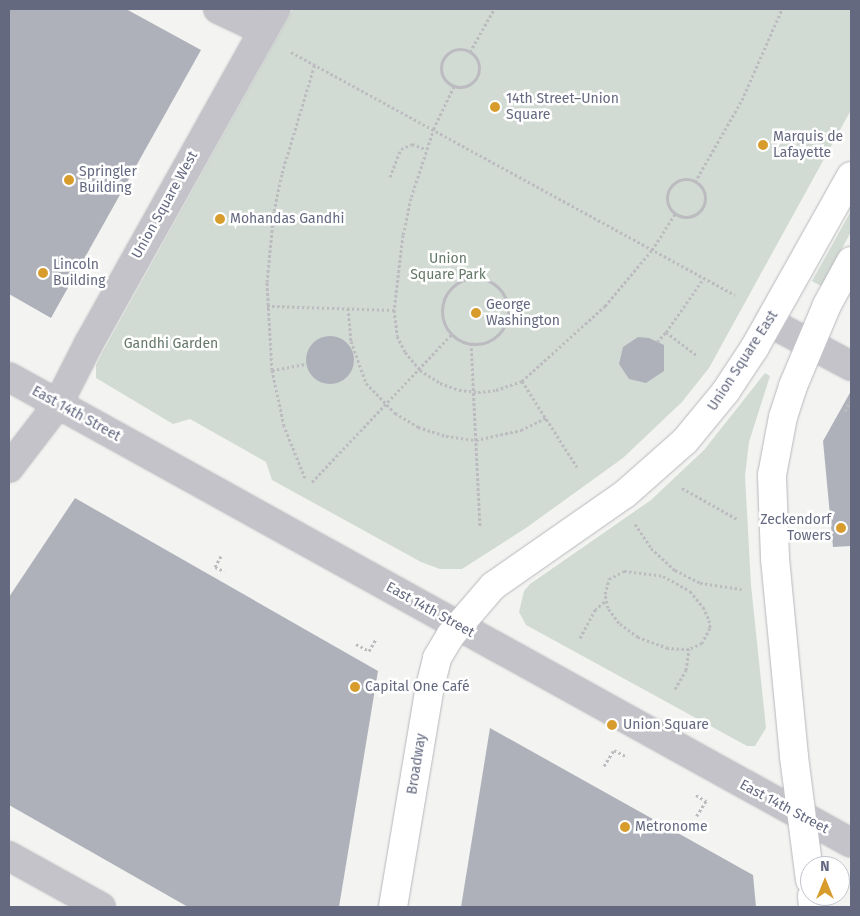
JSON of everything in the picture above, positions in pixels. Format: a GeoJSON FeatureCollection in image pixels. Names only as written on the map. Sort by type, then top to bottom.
{"type":"FeatureCollection","features":[{"type":"Feature","properties":{"kind":"main road","name":"Union Square East"},"geometry":{"type":"LineString","coordinates":[[457,626],[494,586],[625,494],[686,441],[726,392],[770,322],[851,176]]}},
{"type":"Feature","properties":{"kind":"main road"},"geometry":{"type":"LineString","coordinates":[[807,856],[775,558],[771,484],[783,417],[810,344],[851,261]]}},
{"type":"Feature","properties":{"kind":"main road","name":"Broadway"},"geometry":{"type":"LineString","coordinates":[[393,907],[433,671],[437,658],[457,626]]}},
{"type":"Feature","properties":{"kind":"street"},"geometry":{"type":"LineString","coordinates":[[218,9],[248,23],[271,17]]}},
{"type":"Feature","properties":{"kind":"street","name":"Union Square West"},"geometry":{"type":"LineString","coordinates":[[9,468],[58,404],[89,343],[271,17]]}},
{"type":"Feature","properties":{"kind":"street"},"geometry":{"type":"LineString","coordinates":[[770,322],[851,366]]}},
{"type":"Feature","properties":{"kind":"street","name":"East 14th Street"},"geometry":{"type":"LineString","coordinates":[[9,377],[851,843]]}},
{"type":"Feature","properties":{"kind":"street"},"geometry":{"type":"LineString","coordinates":[[9,856],[101,907]]}},
{"type":"Feature","properties":{"kind":"path"},"geometry":{"type":"LineString","coordinates":[[470,52],[494,9]]}},
{"type":"Feature","properties":{"kind":"path"},"geometry":{"type":"LineString","coordinates":[[695,182],[742,100],[782,9]]}},
{"type":"Feature","properties":{"kind":"path"},"geometry":{"type":"LineString","coordinates":[[455,50],[470,52],[477,60],[479,74],[467,86],[454,86],[443,76],[444,60],[455,50]]}},
{"type":"Feature","properties":{"kind":"path"},"geometry":{"type":"LineString","coordinates":[[291,52],[434,128],[735,295]]}},
{"type":"Feature","properties":{"kind":"path"},"geometry":{"type":"LineString","coordinates":[[305,478],[284,426],[272,370],[267,306],[274,211],[299,113],[315,64]]}},
{"type":"Feature","properties":{"kind":"path"},"geometry":{"type":"LineString","coordinates":[[454,86],[426,149],[402,235],[394,310],[397,336],[405,352],[420,370],[440,383],[473,392],[496,390],[522,381],[579,333],[652,250],[675,214]]}},
{"type":"Feature","properties":{"kind":"path"},"geometry":{"type":"LineString","coordinates":[[390,177],[401,149],[412,144],[426,149]]}},
{"type":"Feature","properties":{"kind":"path"},"geometry":{"type":"LineString","coordinates":[[681,180],[695,182],[704,192],[703,206],[689,217],[675,214],[668,205],[669,189],[681,180]]}},
{"type":"Feature","properties":{"kind":"path"},"geometry":{"type":"LineString","coordinates":[[658,342],[704,278]]}},
{"type":"Feature","properties":{"kind":"path"},"geometry":{"type":"LineString","coordinates":[[464,279],[489,281],[504,296],[506,320],[490,340],[471,344],[452,334],[442,317],[448,292],[464,279]]}},
{"type":"Feature","properties":{"kind":"path"},"geometry":{"type":"LineString","coordinates":[[267,306],[394,310]]}},
{"type":"Feature","properties":{"kind":"path"},"geometry":{"type":"LineString","coordinates":[[348,308],[357,365],[366,383],[386,405],[418,427],[446,436],[476,440],[521,430],[546,418]]}},
{"type":"Feature","properties":{"kind":"path"},"geometry":{"type":"LineString","coordinates":[[666,332],[696,355]]}},
{"type":"Feature","properties":{"kind":"path"},"geometry":{"type":"LineString","coordinates":[[312,482],[452,334]]}},
{"type":"Feature","properties":{"kind":"path"},"geometry":{"type":"LineString","coordinates":[[471,344],[480,528]]}},
{"type":"Feature","properties":{"kind":"path"},"geometry":{"type":"LineString","coordinates":[[272,370],[307,364]]}},
{"type":"Feature","properties":{"kind":"path"},"geometry":{"type":"LineString","coordinates":[[522,381],[577,467]]}},
{"type":"Feature","properties":{"kind":"path"},"geometry":{"type":"LineString","coordinates":[[845,411],[850,401]]}},
{"type":"Feature","properties":{"kind":"path"},"geometry":{"type":"LineString","coordinates":[[682,488],[737,519]]}},
{"type":"Feature","properties":{"kind":"path"},"geometry":{"type":"LineString","coordinates":[[634,524],[651,548],[681,573],[712,586],[742,589]]}},
{"type":"Feature","properties":{"kind":"path"},"geometry":{"type":"LineString","coordinates":[[221,556],[215,566],[224,571]]}},
{"type":"Feature","properties":{"kind":"path"},"geometry":{"type":"LineString","coordinates":[[580,638],[595,610],[605,601],[609,579],[624,571],[647,572],[676,582],[698,599],[709,620],[707,637],[689,649],[668,648],[638,637],[619,623],[605,601]]}},
{"type":"Feature","properties":{"kind":"path"},"geometry":{"type":"LineString","coordinates":[[676,582],[681,573]]}},
{"type":"Feature","properties":{"kind":"path"},"geometry":{"type":"LineString","coordinates":[[356,644],[369,651],[376,639]]}},
{"type":"Feature","properties":{"kind":"path"},"geometry":{"type":"LineString","coordinates":[[675,689],[686,670],[689,649]]}},
{"type":"Feature","properties":{"kind":"path"},"geometry":{"type":"LineString","coordinates":[[604,766],[614,750],[627,757]]}},
{"type":"Feature","properties":{"kind":"path"},"geometry":{"type":"LineString","coordinates":[[696,795],[706,801],[696,817]]}},
{"type":"Feature","properties":{"kind":"green space","name":"Union Square Park"},"geometry":{"type":"Polygon","coordinates":[[[293,9],[851,9],[851,110],[709,368],[682,402],[623,458],[526,528],[462,569],[440,569],[421,562],[272,480],[266,462],[190,419],[173,424],[96,378],[96,365],[103,351],[293,9]]]}},
{"type":"Feature","properties":{"kind":"green space"},"geometry":{"type":"Polygon","coordinates":[[[851,211],[851,232],[821,286],[812,281],[851,211]]]}},
{"type":"Feature","properties":{"kind":"green space"},"geometry":{"type":"Polygon","coordinates":[[[765,373],[770,376],[749,442],[745,476],[751,585],[766,728],[755,746],[747,746],[526,625],[519,612],[524,591],[530,584],[651,500],[704,450],[765,373]]]}},
{"type":"Feature","properties":{"kind":"building"},"geometry":{"type":"Polygon","coordinates":[[[9,9],[126,9],[201,50],[51,318],[9,294],[9,9]]]}},
{"type":"Feature","properties":{"kind":"building"},"geometry":{"type":"Polygon","coordinates":[[[330,336],[339,338],[347,343],[352,351],[354,360],[352,369],[347,377],[339,382],[330,384],[321,382],[313,377],[308,369],[306,360],[308,351],[313,343],[321,338],[330,336]]]}},
{"type":"Feature","properties":{"kind":"building"},"geometry":{"type":"Polygon","coordinates":[[[638,337],[649,338],[664,345],[664,371],[646,383],[629,379],[619,364],[623,347],[638,337]]]}},
{"type":"Feature","properties":{"kind":"building"},"geometry":{"type":"Polygon","coordinates":[[[851,391],[851,546],[833,547],[823,441],[851,391]]]}},
{"type":"Feature","properties":{"kind":"building"},"geometry":{"type":"Polygon","coordinates":[[[75,498],[378,671],[339,907],[188,907],[9,805],[9,597],[75,498]]]}},
{"type":"Feature","properties":{"kind":"building"},"geometry":{"type":"Polygon","coordinates":[[[490,728],[753,875],[756,907],[461,907],[490,728]]]}},
{"type":"Feature","properties":{"kind":"place","name":"14th Street–Union Square"},"geometry":{"type":"Point","coordinates":[495,107]}},
{"type":"Feature","properties":{"kind":"place","name":"Marquis de Lafayette"},"geometry":{"type":"Point","coordinates":[763,145]}},
{"type":"Feature","properties":{"kind":"place","name":"Springler Building"},"geometry":{"type":"Point","coordinates":[69,180]}},
{"type":"Feature","properties":{"kind":"place","name":"Mohandas Gandhi"},"geometry":{"type":"Point","coordinates":[220,219]}},
{"type":"Feature","properties":{"kind":"place","name":"Lincoln Building"},"geometry":{"type":"Point","coordinates":[43,273]}},
{"type":"Feature","properties":{"kind":"place","name":"George Washington"},"geometry":{"type":"Point","coordinates":[476,313]}},
{"type":"Feature","properties":{"kind":"place","name":"Zeckendorf Towers"},"geometry":{"type":"Point","coordinates":[841,528]}},
{"type":"Feature","properties":{"kind":"place","name":"Capital One Café"},"geometry":{"type":"Point","coordinates":[355,687]}},
{"type":"Feature","properties":{"kind":"place","name":"Union Square"},"geometry":{"type":"Point","coordinates":[612,725]}},
{"type":"Feature","properties":{"kind":"place","name":"Metronome"},"geometry":{"type":"Point","coordinates":[625,827]}},
{"type":"Feature","properties":{"kind":"park label","name":"Gandhi Garden"},"geometry":{"type":"Point","coordinates":[171,344]}}]}
